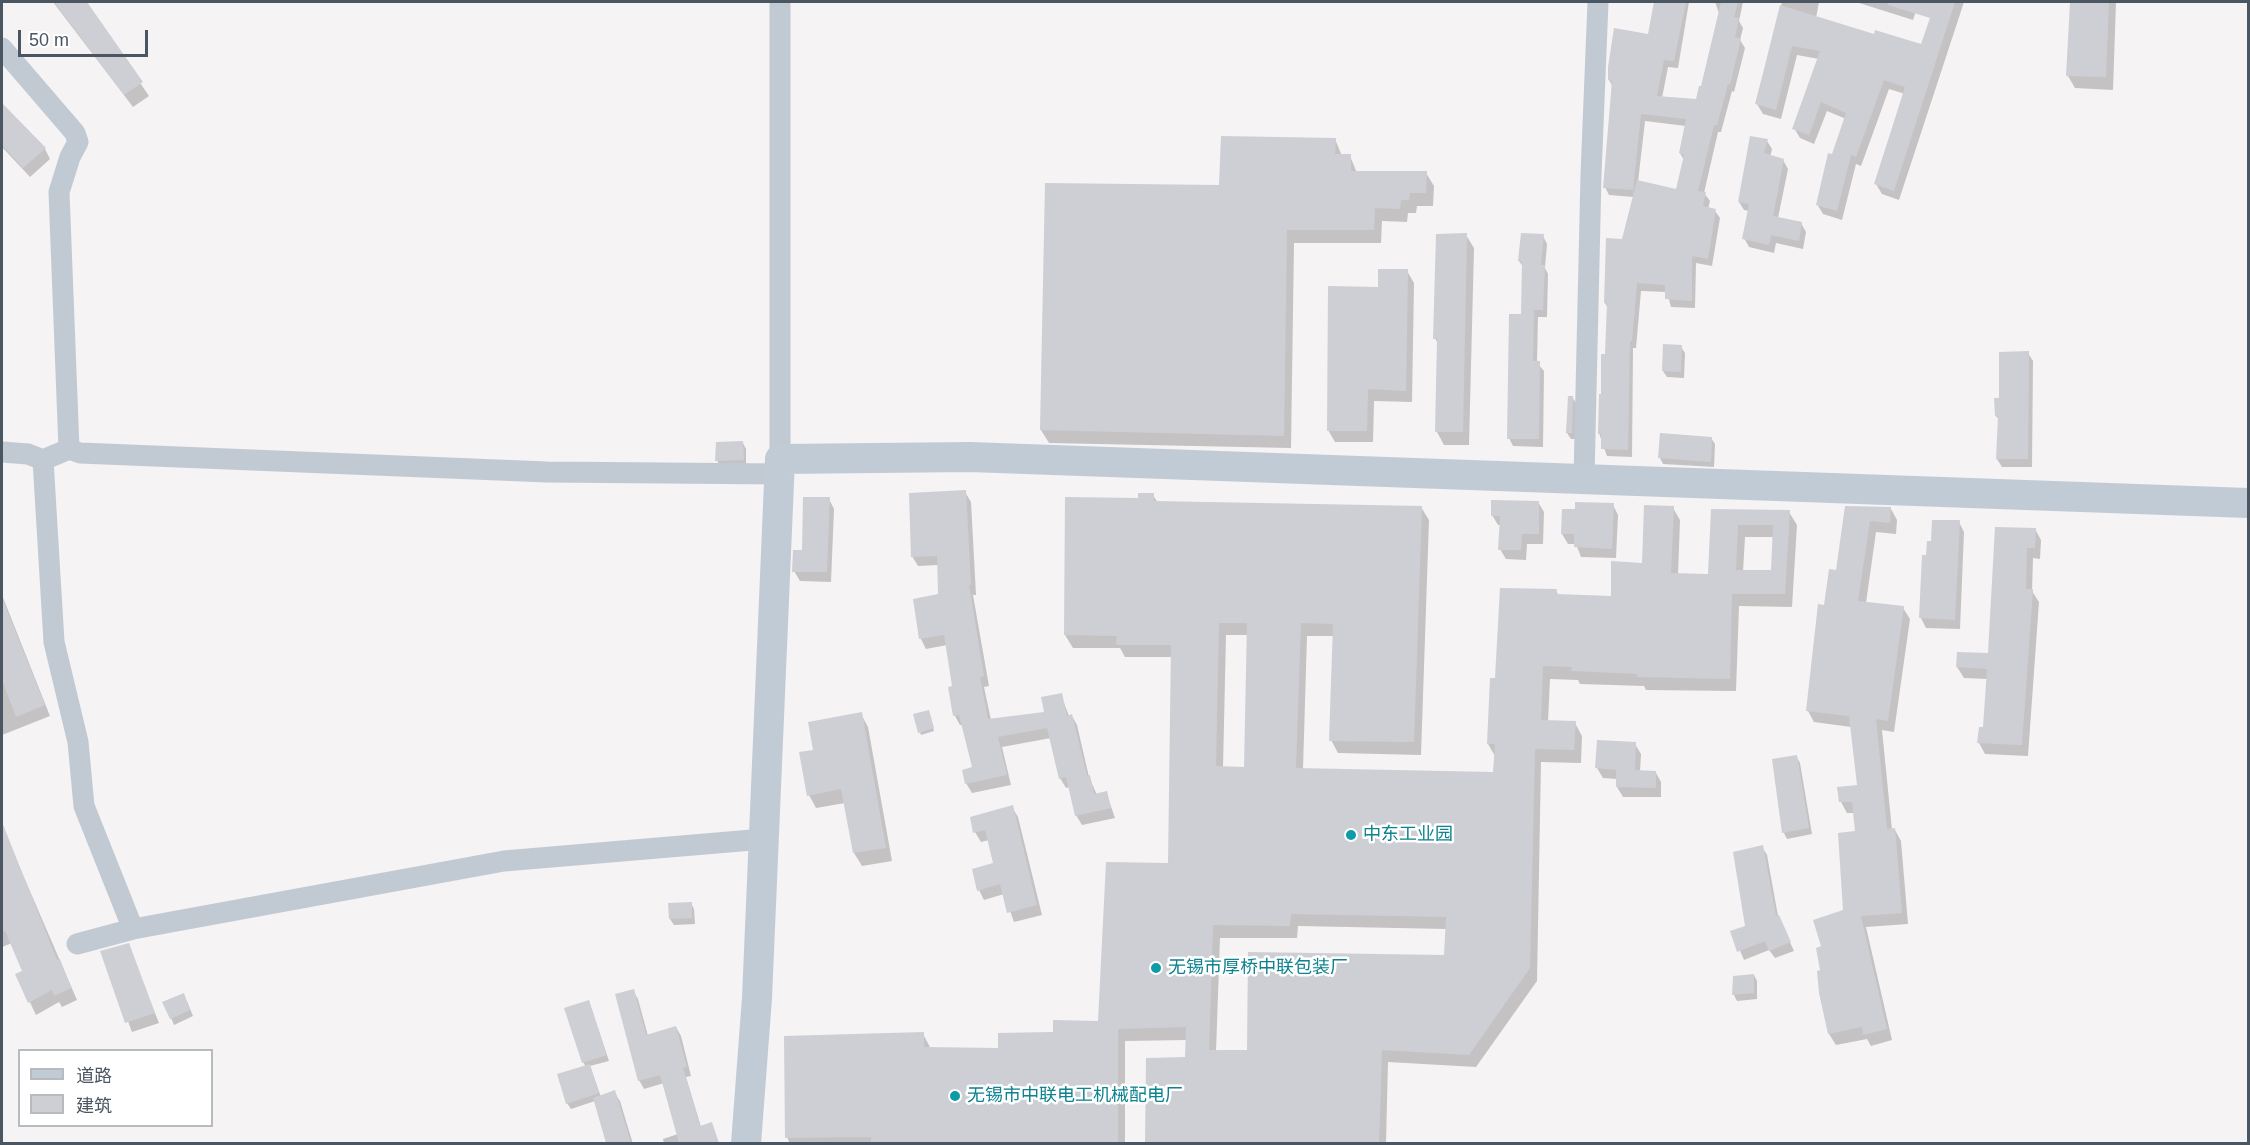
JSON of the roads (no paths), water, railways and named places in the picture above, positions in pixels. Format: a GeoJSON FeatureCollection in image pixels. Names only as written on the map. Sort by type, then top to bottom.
{"type":"FeatureCollection","features":[{"type":"Feature","properties":{"kind":"street"},"geometry":{"type":"LineString","coordinates":[[746,1143],[758,998],[780,466],[780,2]]}},
{"type":"Feature","properties":{"kind":"street"},"geometry":{"type":"LineString","coordinates":[[1584,478],[1591,175],[1598,2]]}},
{"type":"Feature","properties":{"kind":"street"},"geometry":{"type":"LineString","coordinates":[[2,48],[75,133],[78,142],[70,157],[59,192],[69,449]]}},
{"type":"Feature","properties":{"kind":"street"},"geometry":{"type":"LineString","coordinates":[[2,452],[28,454],[43,460],[69,449],[80,453],[547,472],[780,466],[970,457],[2248,503]]}},
{"type":"Feature","properties":{"kind":"street"},"geometry":{"type":"LineString","coordinates":[[43,460],[54,642],[78,742],[84,806],[133,929]]}},
{"type":"Feature","properties":{"kind":"street"},"geometry":{"type":"LineString","coordinates":[[77,944],[133,929],[504,861],[764,838]]}},
{"type":"Feature","properties":{"kind":"place","name":"中东工业园"},"geometry":{"type":"Point","coordinates":[1351,835]}},
{"type":"Feature","properties":{"kind":"place","name":"无锡市厚桥中联包装厂"},"geometry":{"type":"Point","coordinates":[1156,968]}},
{"type":"Feature","properties":{"kind":"place","name":"无锡市中联电工机械配电厂"},"geometry":{"type":"Point","coordinates":[955,1096]}}]}
